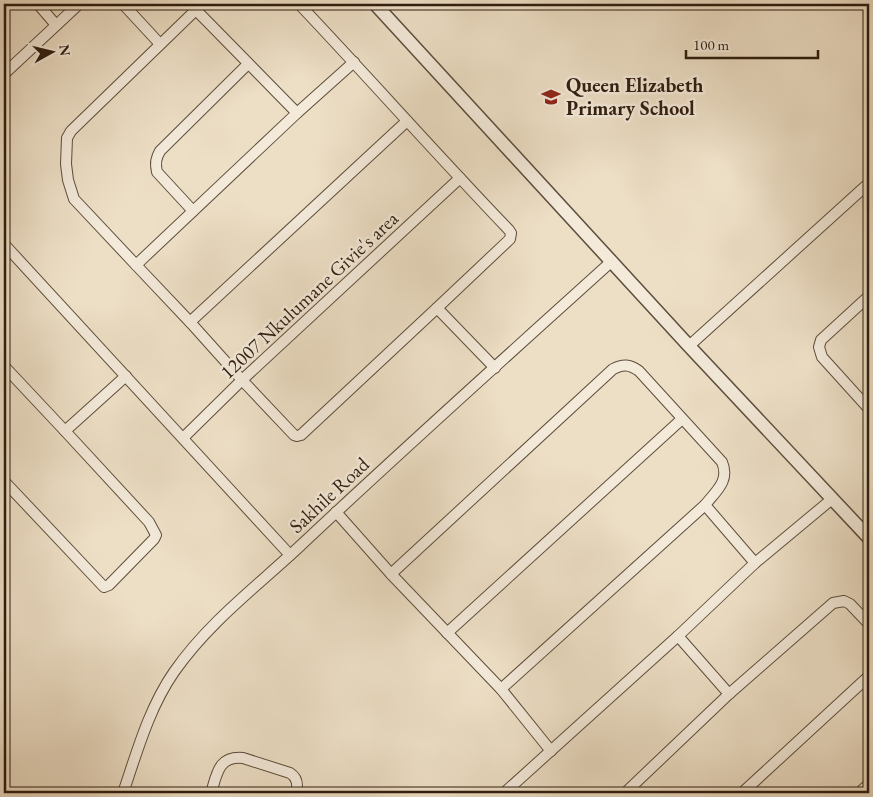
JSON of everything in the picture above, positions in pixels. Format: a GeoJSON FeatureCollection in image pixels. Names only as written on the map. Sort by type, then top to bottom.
{"type":"FeatureCollection","features":[{"type":"Feature","properties":{"kind":"street"},"geometry":{"type":"LineString","coordinates":[[38,4],[56,25]]}},
{"type":"Feature","properties":{"kind":"street"},"geometry":{"type":"LineString","coordinates":[[4,74],[78,4]]}},
{"type":"Feature","properties":{"kind":"street"},"geometry":{"type":"LineString","coordinates":[[123,4],[160,44]]}},
{"type":"Feature","properties":{"kind":"street"},"geometry":{"type":"LineString","coordinates":[[297,114],[248,64],[199,7],[71,131],[67,138],[66,148],[68,180],[74,199],[294,435],[300,435],[437,308],[511,236],[509,230],[299,4]]}},
{"type":"Feature","properties":{"kind":"street"},"geometry":{"type":"LineString","coordinates":[[375,4],[689,346],[869,538]]}},
{"type":"Feature","properties":{"kind":"street"},"geometry":{"type":"LineString","coordinates":[[136,265],[354,62]]}},
{"type":"Feature","properties":{"kind":"street"},"geometry":{"type":"LineString","coordinates":[[193,211],[157,172],[156,159],[160,150],[248,64]]}},
{"type":"Feature","properties":{"kind":"street"},"geometry":{"type":"LineString","coordinates":[[190,322],[407,120]]}},
{"type":"Feature","properties":{"kind":"street","name":"12007 Nkulumane Givie's area"},"geometry":{"type":"LineString","coordinates":[[183,438],[242,380],[460,178]]}},
{"type":"Feature","properties":{"kind":"street"},"geometry":{"type":"LineString","coordinates":[[689,346],[869,182]]}},
{"type":"Feature","properties":{"kind":"street"},"geometry":{"type":"LineString","coordinates":[[4,244],[290,555]]}},
{"type":"Feature","properties":{"kind":"street","name":"Sakhile Road"},"geometry":{"type":"LineString","coordinates":[[123,793],[163,689],[192,648],[226,612],[612,261]]}},
{"type":"Feature","properties":{"kind":"street"},"geometry":{"type":"LineString","coordinates":[[869,296],[821,340],[819,347],[822,357],[869,408]]}},
{"type":"Feature","properties":{"kind":"street"},"geometry":{"type":"LineString","coordinates":[[437,308],[495,368]]}},
{"type":"Feature","properties":{"kind":"street"},"geometry":{"type":"LineString","coordinates":[[392,574],[613,369],[628,365],[639,371],[722,462],[725,470],[724,481],[705,505],[502,689]]}},
{"type":"Feature","properties":{"kind":"street"},"geometry":{"type":"LineString","coordinates":[[4,366],[149,522],[156,535],[109,585],[104,587],[4,481]]}},
{"type":"Feature","properties":{"kind":"street"},"geometry":{"type":"LineString","coordinates":[[65,430],[126,376]]}},
{"type":"Feature","properties":{"kind":"street"},"geometry":{"type":"LineString","coordinates":[[447,633],[682,418]]}},
{"type":"Feature","properties":{"kind":"street"},"geometry":{"type":"LineString","coordinates":[[504,793],[755,564],[832,499]]}},
{"type":"Feature","properties":{"kind":"street"},"geometry":{"type":"LineString","coordinates":[[705,505],[755,564]]}},
{"type":"Feature","properties":{"kind":"street"},"geometry":{"type":"LineString","coordinates":[[336,512],[447,633],[502,689],[551,751]]}},
{"type":"Feature","properties":{"kind":"street"},"geometry":{"type":"LineString","coordinates":[[625,793],[730,694],[833,603],[844,601],[850,604],[869,624]]}},
{"type":"Feature","properties":{"kind":"street"},"geometry":{"type":"LineString","coordinates":[[678,636],[730,694]]}},
{"type":"Feature","properties":{"kind":"street"},"geometry":{"type":"LineString","coordinates":[[742,793],[869,676]]}},
{"type":"Feature","properties":{"kind":"street"},"geometry":{"type":"LineString","coordinates":[[210,793],[219,767],[224,761],[236,757],[290,773],[297,780],[296,793]]}},
{"type":"Feature","properties":{"kind":"street"},"geometry":{"type":"LineString","coordinates":[[859,793],[869,784]]}},
{"type":"Feature","properties":{"kind":"place","name":"Queen Elizabeth Primary School"},"geometry":{"type":"Point","coordinates":[551,97]}}]}
